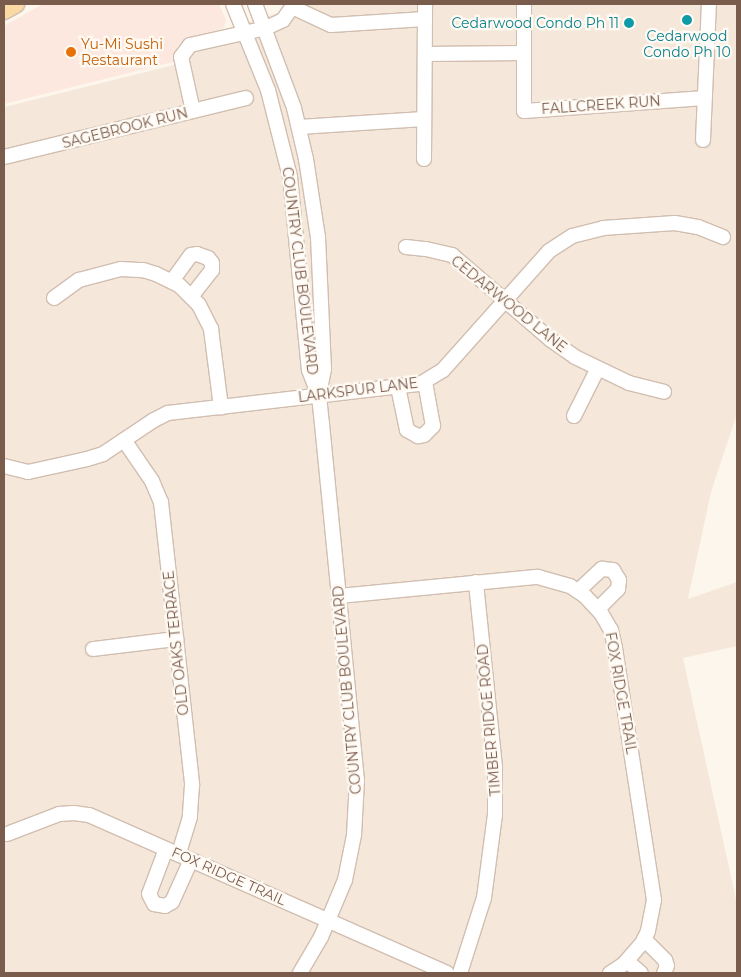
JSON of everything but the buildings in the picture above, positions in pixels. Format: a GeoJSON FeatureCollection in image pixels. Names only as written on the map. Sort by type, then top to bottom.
{"type":"FeatureCollection","features":[{"type":"Feature","properties":{"kind":"main road"},"geometry":{"type":"LineString","coordinates":[[4,10],[16,4]]}},
{"type":"Feature","properties":{"kind":"street","name":"COUNTRY CLUB BOULEVARD"},"geometry":{"type":"LineString","coordinates":[[233,4],[255,29],[299,126],[318,237],[324,369],[319,396]]}},
{"type":"Feature","properties":{"kind":"street","name":"COUNTRY CLUB BOULEVARD"},"geometry":{"type":"LineString","coordinates":[[255,4],[255,29],[268,90],[286,159],[294,211],[309,370],[319,396],[357,798],[349,861],[340,894],[329,920],[300,973]]}},
{"type":"Feature","properties":{"kind":"street"},"geometry":{"type":"LineString","coordinates":[[424,159],[425,4]]}},
{"type":"Feature","properties":{"kind":"street","name":"FALLCREEK RUN"},"geometry":{"type":"LineString","coordinates":[[524,4],[524,111],[705,98]]}},
{"type":"Feature","properties":{"kind":"street"},"geometry":{"type":"LineString","coordinates":[[704,140],[709,4]]}},
{"type":"Feature","properties":{"kind":"street"},"geometry":{"type":"LineString","coordinates":[[193,111],[181,58],[184,50],[190,45],[283,20],[292,7],[332,25],[425,19]]}},
{"type":"Feature","properties":{"kind":"street"},"geometry":{"type":"LineString","coordinates":[[425,54],[523,53]]}},
{"type":"Feature","properties":{"kind":"street","name":"SAGEBROOK RUN"},"geometry":{"type":"LineString","coordinates":[[4,157],[246,98]]}},
{"type":"Feature","properties":{"kind":"street"},"geometry":{"type":"LineString","coordinates":[[299,126],[424,119]]}},
{"type":"Feature","properties":{"kind":"street","name":"LARKSPUR LANE"},"geometry":{"type":"LineString","coordinates":[[4,466],[17,471],[34,471],[103,454],[154,420],[168,413],[398,387],[425,382],[443,370],[549,251],[572,236],[589,230],[675,223],[698,227],[724,237]]}},
{"type":"Feature","properties":{"kind":"street","name":"CEDARWOOD LANE"},"geometry":{"type":"LineString","coordinates":[[406,247],[452,255],[550,340],[597,370],[629,383],[664,392]]}},
{"type":"Feature","properties":{"kind":"street"},"geometry":{"type":"LineString","coordinates":[[172,281],[191,255],[197,254],[208,258],[212,263],[212,270],[191,297]]}},
{"type":"Feature","properties":{"kind":"street"},"geometry":{"type":"LineString","coordinates":[[54,298],[78,280],[121,269],[143,270],[172,281],[199,305],[211,329],[221,407]]}},
{"type":"Feature","properties":{"kind":"street"},"geometry":{"type":"LineString","coordinates":[[574,416],[597,370]]}},
{"type":"Feature","properties":{"kind":"street"},"geometry":{"type":"LineString","coordinates":[[398,387],[407,430],[418,436],[424,435],[433,426],[425,382]]}},
{"type":"Feature","properties":{"kind":"street","name":"OLD OAKS TERRACE"},"geometry":{"type":"LineString","coordinates":[[124,440],[152,481],[161,502],[192,801],[185,857],[172,902],[165,906],[154,904],[149,894],[166,849]]}},
{"type":"Feature","properties":{"kind":"street"},"geometry":{"type":"LineString","coordinates":[[578,591],[602,569],[613,570],[619,580],[618,589],[598,609]]}},
{"type":"Feature","properties":{"kind":"street","name":"FOX RIDGE TRAIL"},"geometry":{"type":"LineString","coordinates":[[338,596],[538,577],[562,582],[578,591],[598,609],[610,630],[615,648],[654,900],[644,939],[627,961],[610,973]]}},
{"type":"Feature","properties":{"kind":"street","name":"TIMBER RIDGE ROAD"},"geometry":{"type":"LineString","coordinates":[[460,973],[484,898],[496,814],[496,767],[476,582]]}},
{"type":"Feature","properties":{"kind":"street"},"geometry":{"type":"LineString","coordinates":[[93,649],[176,639]]}},
{"type":"Feature","properties":{"kind":"street","name":"FOX RIDGE TRAIL"},"geometry":{"type":"LineString","coordinates":[[7,834],[59,814],[89,815],[447,973]]}},
{"type":"Feature","properties":{"kind":"street"},"geometry":{"type":"LineString","coordinates":[[644,939],[665,960],[667,966],[664,973]]}},
{"type":"Feature","properties":{"kind":"street"},"geometry":{"type":"LineString","coordinates":[[627,961],[641,973]]}},
{"type":"Feature","properties":{"kind":"shaded area"},"geometry":{"type":"Polygon","coordinates":[[[43,4],[219,4],[226,20],[224,28],[190,38],[178,45],[173,62],[4,104],[4,26],[43,4]]]}},
{"type":"Feature","properties":{"kind":"shaded area"},"geometry":{"type":"Polygon","coordinates":[[[297,4],[737,4],[737,414],[711,492],[688,599],[737,582],[737,646],[683,658],[737,904],[737,973],[4,973],[4,107],[174,65],[184,42],[275,14],[297,4]]]}},
{"type":"Feature","properties":{"kind":"place","name":"Cedarwood Condo Ph 10"},"geometry":{"type":"Point","coordinates":[687,20]}},
{"type":"Feature","properties":{"kind":"place","name":"Cedarwood Condo Ph 11"},"geometry":{"type":"Point","coordinates":[629,23]}},
{"type":"Feature","properties":{"kind":"place","name":"Yu-Mi Sushi Restaurant"},"geometry":{"type":"Point","coordinates":[71,52]}}]}
